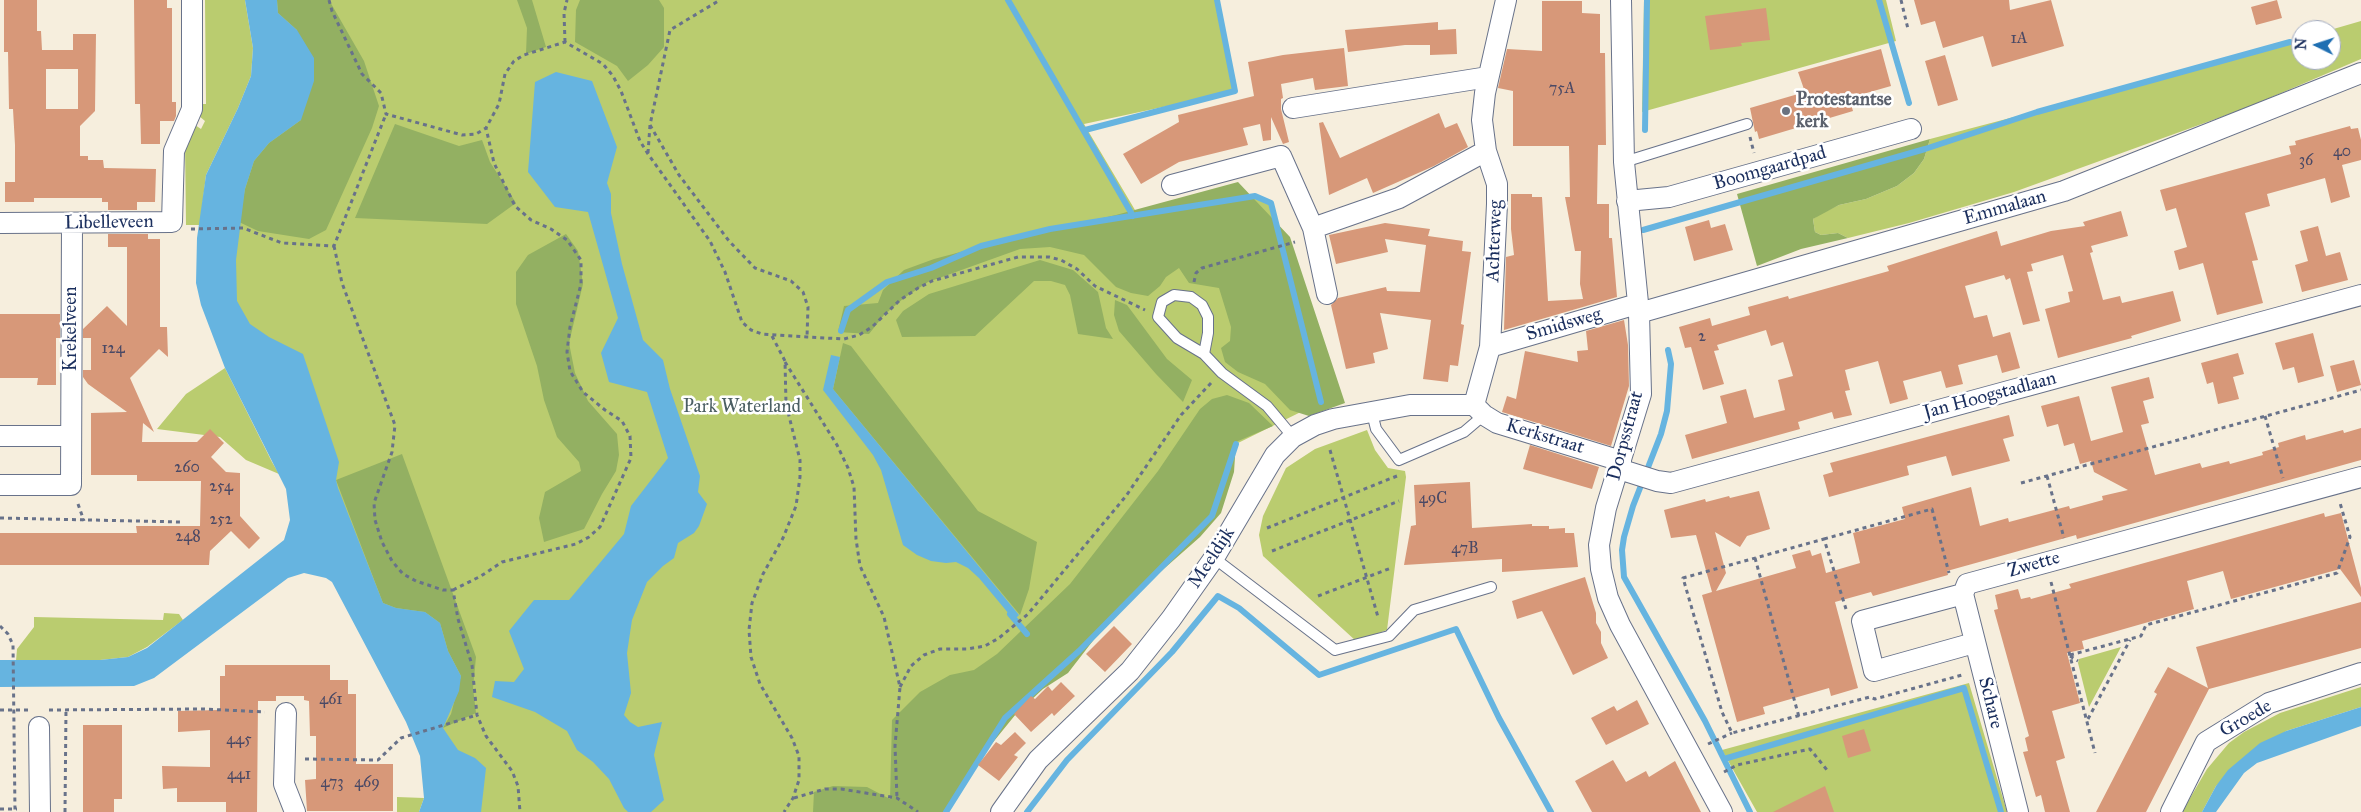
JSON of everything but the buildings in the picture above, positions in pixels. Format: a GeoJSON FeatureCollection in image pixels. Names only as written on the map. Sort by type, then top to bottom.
{"type":"FeatureCollection","features":[{"type":"Feature","properties":{"kind":"street","name":"Libelleveen"},"geometry":{"type":"LineString","coordinates":[[0,223],[172,222],[174,151],[192,109],[192,0]]}},
{"type":"Feature","properties":{"kind":"street","name":"Achterweg"},"geometry":{"type":"LineString","coordinates":[[1479,410],[1490,347],[1497,204],[1496,184],[1486,151],[1482,120],[1488,77],[1506,0]]}},
{"type":"Feature","properties":{"kind":"street","name":"Dorpsstraat"},"geometry":{"type":"LineString","coordinates":[[1621,0],[1624,162],[1638,309],[1641,394],[1625,468],[1606,508],[1599,545],[1601,569],[1608,598],[1620,625],[1722,812]]}},
{"type":"Feature","properties":{"kind":"street","name":"Emmalaan"},"geometry":{"type":"LineString","coordinates":[[1638,309],[2064,191],[2361,73]]}},
{"type":"Feature","properties":{"kind":"street"},"geometry":{"type":"LineString","coordinates":[[1293,108],[1488,77]]}},
{"type":"Feature","properties":{"kind":"street","name":"Boomgaardpad"},"geometry":{"type":"LineString","coordinates":[[1627,201],[1669,198],[1911,129]]}},
{"type":"Feature","properties":{"kind":"street"},"geometry":{"type":"LineString","coordinates":[[1312,228],[1399,198],[1486,151]]}},
{"type":"Feature","properties":{"kind":"street"},"geometry":{"type":"LineString","coordinates":[[1172,185],[1281,156],[1312,228],[1327,294]]}},
{"type":"Feature","properties":{"kind":"street","name":"Krekelveen"},"geometry":{"type":"LineString","coordinates":[[0,485],[71,485],[72,223]]}},
{"type":"Feature","properties":{"kind":"street","name":"Jan Hoogstadlaan"},"geometry":{"type":"LineString","coordinates":[[1625,468],[1657,482],[1671,483],[2361,295]]}},
{"type":"Feature","properties":{"kind":"street","name":"Smidsweg"},"geometry":{"type":"LineString","coordinates":[[1490,347],[1638,309]]}},
{"type":"Feature","properties":{"kind":"street","name":"Meeldijk"},"geometry":{"type":"LineString","coordinates":[[1001,812],[1038,760],[1130,671],[1171,619],[1214,558],[1275,456],[1293,437],[1315,425],[1410,405],[1479,410]]}},
{"type":"Feature","properties":{"kind":"street","name":"Kerkstraat"},"geometry":{"type":"LineString","coordinates":[[1479,410],[1498,422],[1625,468]]}},
{"type":"Feature","properties":{"kind":"street"},"geometry":{"type":"LineString","coordinates":[[0,436],[70,436]]}},
{"type":"Feature","properties":{"kind":"street","name":"Zwette"},"geometry":{"type":"LineString","coordinates":[[1974,643],[1874,671],[1862,621],[1964,591],[1967,584],[2361,477]]}},
{"type":"Feature","properties":{"kind":"street","name":"Schare"},"geometry":{"type":"LineString","coordinates":[[1964,591],[1974,643],[2018,812]]}},
{"type":"Feature","properties":{"kind":"street","name":"Groede"},"geometry":{"type":"LineString","coordinates":[[2171,812],[2206,742],[2269,703],[2361,673]]}},
{"type":"Feature","properties":{"kind":"street"},"geometry":{"type":"LineString","coordinates":[[286,713],[284,784],[295,812]]}},
{"type":"Feature","properties":{"kind":"street"},"geometry":{"type":"LineString","coordinates":[[37,715],[40,812]]}},
{"type":"Feature","properties":{"kind":"lane"},"geometry":{"type":"LineString","coordinates":[[1624,162],[1747,124]]}},
{"type":"Feature","properties":{"kind":"lane"},"geometry":{"type":"LineString","coordinates":[[1204,354],[1208,333],[1208,317],[1202,305],[1192,297],[1174,295],[1162,302],[1158,317],[1177,338],[1204,354],[1222,373],[1267,406],[1293,437]]}},
{"type":"Feature","properties":{"kind":"lane"},"geometry":{"type":"LineString","coordinates":[[1372,413],[1376,429],[1399,460],[1464,432],[1479,410]]}},
{"type":"Feature","properties":{"kind":"lane"},"geometry":{"type":"LineString","coordinates":[[1214,558],[1336,650],[1389,636],[1414,610],[1491,587]]}},
{"type":"Feature","properties":{"kind":"path"},"geometry":{"type":"LineString","coordinates":[[329,0],[332,11],[362,74],[381,93],[386,114],[334,246],[342,283],[395,426],[392,452],[374,503],[375,520],[382,542],[392,561],[403,574],[416,581],[443,590],[453,590],[481,576],[502,562],[576,544],[588,537],[600,527],[631,458],[630,436],[622,421],[583,392],[570,371],[567,352],[570,328],[581,284],[581,260],[567,240],[551,229],[531,220],[516,206],[494,163],[486,128]]}},
{"type":"Feature","properties":{"kind":"path"},"geometry":{"type":"LineString","coordinates":[[565,42],[564,13],[567,0]]}},
{"type":"Feature","properties":{"kind":"path"},"geometry":{"type":"LineString","coordinates":[[648,154],[650,125],[670,30],[720,0]]}},
{"type":"Feature","properties":{"kind":"path"},"geometry":{"type":"LineString","coordinates":[[1901,0],[1908,29]]}},
{"type":"Feature","properties":{"kind":"path"},"geometry":{"type":"LineString","coordinates":[[386,114],[462,135],[476,134],[486,128],[499,104],[505,74],[514,61],[524,55],[565,42],[603,64],[613,76],[640,141],[710,241],[725,272],[742,322],[751,330],[772,335],[844,339],[859,335],[872,327],[900,300],[932,281],[1018,257],[1049,257],[1061,260],[1077,269],[1095,286],[1158,317]]}},
{"type":"Feature","properties":{"kind":"path"},"geometry":{"type":"LineString","coordinates":[[1747,124],[1759,173]]}},
{"type":"Feature","properties":{"kind":"path"},"geometry":{"type":"LineString","coordinates":[[650,125],[680,175],[729,241],[754,268],[791,282],[803,292],[808,306],[807,337]]}},
{"type":"Feature","properties":{"kind":"path"},"geometry":{"type":"LineString","coordinates":[[185,229],[242,228],[282,243],[334,246]]}},
{"type":"Feature","properties":{"kind":"path"},"geometry":{"type":"LineString","coordinates":[[1192,297],[1196,273],[1202,268],[1294,242]]}},
{"type":"Feature","properties":{"kind":"path"},"geometry":{"type":"LineString","coordinates":[[772,335],[785,361],[837,445],[848,468],[854,487],[856,539],[860,566],[884,617],[900,687],[895,746],[897,798]]}},
{"type":"Feature","properties":{"kind":"path"},"geometry":{"type":"LineString","coordinates":[[784,812],[794,798],[799,780],[799,756],[792,738],[760,684],[751,657],[749,630],[752,603],[763,574],[783,538],[796,506],[800,477],[800,460],[786,404],[785,361]]}},
{"type":"Feature","properties":{"kind":"path"},"geometry":{"type":"LineString","coordinates":[[900,687],[911,666],[924,655],[940,649],[967,649],[985,646],[1013,628],[1028,614],[1126,496],[1181,415],[1204,389],[1222,373]]}},
{"type":"Feature","properties":{"kind":"path"},"geometry":{"type":"LineString","coordinates":[[2021,483],[2361,390]]}},
{"type":"Feature","properties":{"kind":"path"},"geometry":{"type":"LineString","coordinates":[[2265,416],[2288,496]]}},
{"type":"Feature","properties":{"kind":"path"},"geometry":{"type":"LineString","coordinates":[[1330,450],[1378,617]]}},
{"type":"Feature","properties":{"kind":"path"},"geometry":{"type":"LineString","coordinates":[[1267,528],[1402,474],[1399,460]]}},
{"type":"Feature","properties":{"kind":"path"},"geometry":{"type":"LineString","coordinates":[[2046,476],[2069,555]]}},
{"type":"Feature","properties":{"kind":"path"},"geometry":{"type":"LineString","coordinates":[[2070,655],[2141,636],[2146,625],[2337,573],[2350,537],[2334,483]]}},
{"type":"Feature","properties":{"kind":"path"},"geometry":{"type":"LineString","coordinates":[[1272,551],[1399,501]]}},
{"type":"Feature","properties":{"kind":"path"},"geometry":{"type":"LineString","coordinates":[[1732,733],[1722,712],[1683,578],[1932,509],[1952,584],[1964,591]]}},
{"type":"Feature","properties":{"kind":"path"},"geometry":{"type":"LineString","coordinates":[[0,518],[181,522]]}},
{"type":"Feature","properties":{"kind":"path"},"geometry":{"type":"LineString","coordinates":[[1824,539],[1847,614]]}},
{"type":"Feature","properties":{"kind":"path"},"geometry":{"type":"LineString","coordinates":[[1755,558],[1799,717]]}},
{"type":"Feature","properties":{"kind":"path"},"geometry":{"type":"LineString","coordinates":[[2046,562],[2095,753]]}},
{"type":"Feature","properties":{"kind":"path"},"geometry":{"type":"LineString","coordinates":[[1318,596],[1392,568]]}},
{"type":"Feature","properties":{"kind":"path"},"geometry":{"type":"LineString","coordinates":[[453,590],[458,619],[472,665],[477,715],[486,736],[512,771],[518,786],[520,812]]}},
{"type":"Feature","properties":{"kind":"path"},"geometry":{"type":"LineString","coordinates":[[0,626],[8,634],[13,645],[15,812]]}},
{"type":"Feature","properties":{"kind":"path"},"geometry":{"type":"LineString","coordinates":[[2088,720],[2130,640]]}},
{"type":"Feature","properties":{"kind":"path"},"geometry":{"type":"LineString","coordinates":[[2070,655],[2078,661]]}},
{"type":"Feature","properties":{"kind":"path"},"geometry":{"type":"LineString","coordinates":[[1705,746],[1732,733],[1870,697],[1876,699],[1982,669]]}},
{"type":"Feature","properties":{"kind":"path"},"geometry":{"type":"LineString","coordinates":[[0,710],[14,710],[37,715],[66,710],[204,709],[286,713]]}},
{"type":"Feature","properties":{"kind":"path"},"geometry":{"type":"LineString","coordinates":[[65,812],[66,710]]}},
{"type":"Feature","properties":{"kind":"path"},"geometry":{"type":"LineString","coordinates":[[285,759],[378,760],[401,738],[477,715]]}},
{"type":"Feature","properties":{"kind":"path"},"geometry":{"type":"LineString","coordinates":[[1722,772],[1737,765],[1810,749],[1827,770]]}},
{"type":"Feature","properties":{"kind":"path"},"geometry":{"type":"LineString","coordinates":[[794,798],[825,789],[841,789],[897,798],[918,812]]}},
{"type":"Feature","properties":{"kind":"green space"},"geometry":{"type":"Polygon","coordinates":[[[205,0],[245,0],[253,48],[251,76],[206,175],[200,225],[186,225],[185,143],[195,125],[201,129],[205,121],[199,116],[199,104],[206,104],[205,0]]]}},
{"type":"Feature","properties":{"kind":"green space","name":"Park Waterland"},"geometry":{"type":"Polygon","coordinates":[[[256,0],[1218,0],[1237,88],[1228,93],[1084,124],[1135,210],[1130,211],[1133,216],[1255,196],[1271,203],[1321,402],[1236,444],[1212,516],[1005,718],[946,812],[443,812],[398,648],[224,298],[219,208],[263,108],[256,0]]]}},
{"type":"Feature","properties":{"kind":"green space"},"geometry":{"type":"Polygon","coordinates":[[[277,0],[329,0],[364,61],[379,106],[372,128],[326,230],[309,239],[258,231],[239,222],[245,189],[254,161],[269,143],[301,120],[297,30],[278,13],[277,0]]]}},
{"type":"Feature","properties":{"kind":"green space"},"geometry":{"type":"Polygon","coordinates":[[[517,0],[532,0],[546,47],[526,54],[527,28],[517,0]]]}},
{"type":"Feature","properties":{"kind":"green space"},"geometry":{"type":"Polygon","coordinates":[[[580,0],[659,0],[664,8],[664,47],[648,65],[628,81],[617,66],[575,42],[576,10],[580,0]]]}},
{"type":"Feature","properties":{"kind":"green space"},"geometry":{"type":"Polygon","coordinates":[[[1644,0],[1886,0],[1896,41],[1642,112],[1644,0]]]}},
{"type":"Feature","properties":{"kind":"green space"},"geometry":{"type":"Polygon","coordinates":[[[2361,21],[2361,59],[2341,68],[2341,27],[2361,21]]]}},
{"type":"Feature","properties":{"kind":"green space"},"geometry":{"type":"Polygon","coordinates":[[[2291,41],[2291,70],[2335,70],[2246,108],[2014,192],[1909,223],[1848,238],[1838,233],[1821,235],[1815,232],[1813,219],[1820,214],[1839,205],[1866,199],[1897,186],[1914,173],[1924,159],[1930,139],[2178,74],[2291,41]]]}},
{"type":"Feature","properties":{"kind":"green space"},"geometry":{"type":"Polygon","coordinates":[[[395,124],[459,146],[482,140],[490,162],[516,203],[487,224],[355,218],[395,124]]]}},
{"type":"Feature","properties":{"kind":"green space"},"geometry":{"type":"Polygon","coordinates":[[[1930,139],[1924,159],[1914,173],[1897,186],[1866,199],[1839,205],[1813,219],[1815,232],[1821,235],[1838,233],[1848,238],[1801,249],[1757,266],[1737,194],[1930,139]]]}},
{"type":"Feature","properties":{"kind":"green space"},"geometry":{"type":"Polygon","coordinates":[[[1238,182],[1290,237],[1345,403],[1309,416],[1290,410],[1265,384],[1238,372],[1225,362],[1221,348],[1230,341],[1231,327],[1219,288],[1189,283],[1179,268],[1166,277],[1160,286],[1148,296],[1131,293],[1116,287],[1084,255],[1050,247],[1020,249],[928,282],[904,298],[884,315],[869,334],[838,332],[844,306],[878,303],[883,290],[904,270],[934,259],[1002,241],[1116,215],[1238,182]]]}},
{"type":"Feature","properties":{"kind":"green space"},"geometry":{"type":"Polygon","coordinates":[[[566,234],[578,251],[583,284],[569,343],[575,373],[588,401],[617,434],[619,455],[616,471],[584,529],[544,542],[539,518],[545,492],[581,471],[579,462],[557,437],[544,400],[537,366],[516,304],[516,272],[528,255],[566,234]]]}},
{"type":"Feature","properties":{"kind":"green space"},"geometry":{"type":"Polygon","coordinates":[[[1040,260],[1073,270],[1098,292],[1106,328],[1113,339],[1078,334],[1070,295],[1065,285],[1051,281],[1034,281],[975,336],[902,337],[896,320],[903,311],[929,294],[1040,260]]]}},
{"type":"Feature","properties":{"kind":"green space"},"geometry":{"type":"Polygon","coordinates":[[[1115,300],[1127,305],[1167,359],[1192,380],[1183,402],[1119,331],[1114,315],[1115,300]]]}},
{"type":"Feature","properties":{"kind":"green space"},"geometry":{"type":"Polygon","coordinates":[[[843,343],[851,346],[978,511],[1037,542],[1029,589],[1020,615],[833,389],[843,343]]]}},
{"type":"Feature","properties":{"kind":"green space"},"geometry":{"type":"Polygon","coordinates":[[[225,368],[279,474],[246,460],[220,437],[157,429],[186,394],[225,368]]]}},
{"type":"Feature","properties":{"kind":"green space"},"geometry":{"type":"Polygon","coordinates":[[[1227,395],[1249,403],[1273,426],[1236,442],[1234,472],[1221,513],[1200,537],[1116,611],[1068,673],[1043,689],[1016,714],[968,773],[946,812],[813,812],[814,792],[833,786],[867,787],[890,799],[892,720],[920,692],[950,675],[974,670],[997,654],[1070,584],[1158,471],[1200,409],[1212,399],[1227,395]]]}},
{"type":"Feature","properties":{"kind":"green space"},"geometry":{"type":"Polygon","coordinates":[[[1367,430],[1375,450],[1388,468],[1405,471],[1406,477],[1387,630],[1356,641],[1263,556],[1259,535],[1263,516],[1286,468],[1315,449],[1367,430]]]}},
{"type":"Feature","properties":{"kind":"green space"},"geometry":{"type":"Polygon","coordinates":[[[402,454],[476,657],[473,688],[476,713],[443,728],[451,714],[461,676],[448,651],[440,623],[425,612],[396,608],[383,603],[336,480],[402,454]]]}},
{"type":"Feature","properties":{"kind":"green space"},"geometry":{"type":"Polygon","coordinates":[[[164,613],[179,614],[183,620],[147,647],[128,657],[100,660],[16,661],[17,649],[34,627],[34,617],[163,620],[164,613]]]}},
{"type":"Feature","properties":{"kind":"green space"},"geometry":{"type":"Polygon","coordinates":[[[2121,647],[2089,707],[2078,663],[2079,659],[2121,647]]]}},
{"type":"Feature","properties":{"kind":"green space"},"geometry":{"type":"Polygon","coordinates":[[[1969,683],[2007,812],[1757,812],[1722,750],[1969,683]]]}},
{"type":"Feature","properties":{"kind":"green space"},"geometry":{"type":"Polygon","coordinates":[[[2361,687],[2361,707],[2286,731],[2216,786],[2202,812],[2182,812],[2207,769],[2229,743],[2244,732],[2280,713],[2361,687]]]}},
{"type":"Feature","properties":{"kind":"green space"},"geometry":{"type":"Polygon","coordinates":[[[397,797],[424,798],[419,812],[397,812],[397,797]]]}},
{"type":"Feature","properties":{"kind":"water"},"geometry":{"type":"Polygon","coordinates":[[[245,0],[277,0],[278,13],[297,30],[314,58],[314,81],[301,120],[269,143],[254,161],[245,189],[236,260],[237,301],[250,324],[269,337],[303,354],[339,462],[336,480],[338,488],[383,603],[396,608],[425,612],[440,623],[448,651],[461,676],[459,691],[443,728],[458,750],[475,758],[486,768],[481,812],[419,812],[424,798],[420,756],[406,722],[332,582],[326,578],[304,573],[288,578],[154,678],[134,686],[0,687],[0,660],[100,660],[128,657],[147,648],[284,540],[290,520],[286,489],[225,368],[201,305],[196,283],[197,238],[206,175],[251,76],[253,48],[245,0]]]}},
{"type":"Feature","properties":{"kind":"water"},"geometry":{"type":"Polygon","coordinates":[[[556,72],[592,81],[617,147],[607,183],[611,194],[611,213],[622,264],[643,340],[663,360],[670,389],[700,476],[698,492],[707,504],[699,526],[694,533],[678,543],[674,558],[647,582],[632,620],[627,653],[631,693],[624,715],[638,727],[662,722],[654,755],[664,800],[651,812],[628,812],[609,779],[593,762],[577,750],[567,731],[535,712],[492,697],[495,681],[514,682],[524,669],[509,631],[534,600],[569,600],[624,534],[631,506],[668,458],[647,392],[609,382],[601,353],[618,318],[588,212],[555,207],[528,172],[535,82],[556,72]]]}},
{"type":"Feature","properties":{"kind":"water"},"geometry":{"type":"Polygon","coordinates":[[[831,355],[840,357],[833,389],[1019,615],[1014,620],[979,578],[968,568],[956,562],[931,561],[917,555],[903,545],[881,470],[873,455],[823,390],[831,355]]]}},
{"type":"Feature","properties":{"kind":"water"},"geometry":{"type":"Polygon","coordinates":[[[2361,707],[2361,726],[2257,763],[2244,773],[2216,812],[2202,812],[2216,786],[2228,770],[2260,743],[2286,731],[2361,707]]]}},
{"type":"Feature","properties":{"kind":"waterway"},"geometry":{"type":"LineString","coordinates":[[1008,0],[1133,216]]}},
{"type":"Feature","properties":{"kind":"waterway"},"geometry":{"type":"LineString","coordinates":[[1085,130],[1235,91],[1217,0]]}},
{"type":"Feature","properties":{"kind":"waterway"},"geometry":{"type":"LineString","coordinates":[[1645,130],[1647,0]]}},
{"type":"Feature","properties":{"kind":"waterway"},"geometry":{"type":"LineString","coordinates":[[1879,0],[1909,103]]}},
{"type":"Feature","properties":{"kind":"waterway"},"geometry":{"type":"LineString","coordinates":[[1643,230],[1925,149],[2037,112],[2290,42]]}},
{"type":"Feature","properties":{"kind":"waterway"},"geometry":{"type":"LineString","coordinates":[[841,331],[848,310],[887,282],[931,268],[981,246],[1050,229],[1255,196],[1271,203],[1321,402]]}},
{"type":"Feature","properties":{"kind":"waterway"},"geometry":{"type":"LineString","coordinates":[[1668,350],[1671,364],[1667,411],[1661,434],[1633,506],[1624,537],[1622,550],[1624,577],[1705,721],[1750,812]]}},
{"type":"Feature","properties":{"kind":"waterway"},"geometry":{"type":"LineString","coordinates":[[946,812],[1005,718],[1079,651],[1212,516],[1236,444]]}},
{"type":"Feature","properties":{"kind":"waterway"},"geometry":{"type":"LineString","coordinates":[[1027,812],[1067,760],[1172,652],[1218,596],[1239,608],[1319,675],[1456,629],[1499,718],[1551,812]]}},
{"type":"Feature","properties":{"kind":"waterway"},"geometry":{"type":"LineString","coordinates":[[1010,614],[1027,634]]}},
{"type":"Feature","properties":{"kind":"waterway"},"geometry":{"type":"LineString","coordinates":[[1724,759],[1964,688],[2001,812]]}},
{"type":"Feature","properties":{"kind":"place","name":"Protestantse kerk"},"geometry":{"type":"Point","coordinates":[1786,111]}}]}
